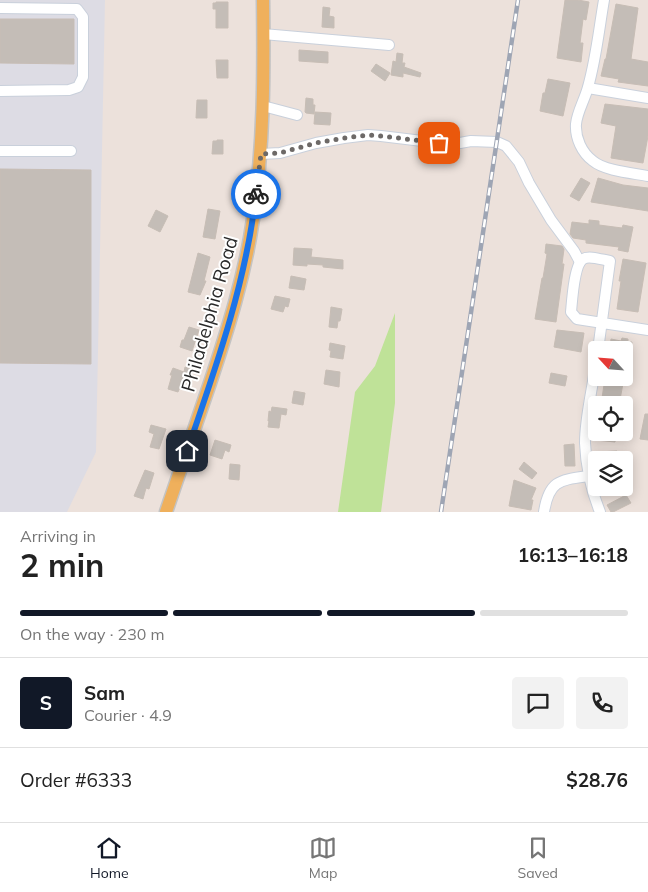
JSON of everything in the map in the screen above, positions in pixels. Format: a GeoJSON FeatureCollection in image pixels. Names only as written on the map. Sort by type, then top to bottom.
{"type":"FeatureCollection","features":[{"type":"Feature","properties":{"kind":"main road","name":"Philadelphia Road"},"geometry":{"type":"LineString","coordinates":[[166,512],[219,356],[232,312],[253,219],[261,154],[263,0]]}},
{"type":"Feature","properties":{"kind":"street"},"geometry":{"type":"LineString","coordinates":[[604,0],[595,60],[576,123],[578,140],[585,154],[597,164],[605,168],[648,176]]}},
{"type":"Feature","properties":{"kind":"street"},"geometry":{"type":"LineString","coordinates":[[0,8],[76,9],[83,17],[83,77],[78,87],[69,90],[0,91]]}},
{"type":"Feature","properties":{"kind":"street"},"geometry":{"type":"LineString","coordinates":[[264,34],[389,45]]}},
{"type":"Feature","properties":{"kind":"street"},"geometry":{"type":"LineString","coordinates":[[588,88],[648,98]]}},
{"type":"Feature","properties":{"kind":"street"},"geometry":{"type":"LineString","coordinates":[[262,106],[297,115]]}},
{"type":"Feature","properties":{"kind":"street"},"geometry":{"type":"LineString","coordinates":[[261,154],[280,153],[316,143],[368,135],[439,143],[497,142],[506,146],[519,162],[551,220],[580,262]]}},
{"type":"Feature","properties":{"kind":"street"},"geometry":{"type":"LineString","coordinates":[[0,151],[72,151]]}},
{"type":"Feature","properties":{"kind":"street"},"geometry":{"type":"LineString","coordinates":[[599,341],[602,324],[610,261],[587,258],[580,262],[576,273],[571,312],[577,319],[602,324],[648,330]]}},
{"type":"Feature","properties":{"kind":"street"},"geometry":{"type":"LineString","coordinates":[[588,463],[586,436],[592,386]]}},
{"type":"Feature","properties":{"kind":"street"},"geometry":{"type":"LineString","coordinates":[[544,512],[550,491],[558,483],[566,479],[588,476]]}},
{"type":"Feature","properties":{"kind":"street"},"geometry":{"type":"LineString","coordinates":[[594,496],[600,512]]}},
{"type":"Feature","properties":{"kind":"shaded area"},"geometry":{"type":"Polygon","coordinates":[[[0,0],[105,0],[96,452],[67,512],[0,512],[0,0]]]}},
{"type":"Feature","properties":{"kind":"green space"},"geometry":{"type":"Polygon","coordinates":[[[395,313],[395,403],[381,512],[338,512],[355,392],[375,366],[395,313]]]}},
{"type":"Feature","properties":{"kind":"building"},"geometry":{"type":"Polygon","coordinates":[[[565,0],[589,2],[586,20],[583,19],[580,43],[583,43],[581,62],[557,58],[565,0]]]}},
{"type":"Feature","properties":{"kind":"building"},"geometry":{"type":"Polygon","coordinates":[[[228,2],[228,28],[216,28],[216,9],[213,9],[213,3],[228,2]]]}},
{"type":"Feature","properties":{"kind":"building"},"geometry":{"type":"Polygon","coordinates":[[[616,4],[638,8],[631,59],[648,62],[648,86],[618,82],[619,79],[601,76],[616,4]]]}},
{"type":"Feature","properties":{"kind":"building"},"geometry":{"type":"Polygon","coordinates":[[[323,7],[330,8],[329,16],[334,17],[334,28],[322,27],[323,7]]]}},
{"type":"Feature","properties":{"kind":"building"},"geometry":{"type":"Polygon","coordinates":[[[0,19],[74,19],[74,64],[0,63],[0,19]]]}},
{"type":"Feature","properties":{"kind":"building"},"geometry":{"type":"Polygon","coordinates":[[[299,50],[328,52],[328,63],[299,61],[299,50]]]}},
{"type":"Feature","properties":{"kind":"building"},"geometry":{"type":"Polygon","coordinates":[[[397,53],[403,54],[402,63],[405,63],[404,67],[421,73],[420,77],[403,73],[403,77],[391,75],[393,61],[396,62],[397,53]]]}},
{"type":"Feature","properties":{"kind":"building"},"geometry":{"type":"Polygon","coordinates":[[[216,60],[228,60],[228,78],[217,78],[216,60]]]}},
{"type":"Feature","properties":{"kind":"building"},"geometry":{"type":"Polygon","coordinates":[[[376,64],[390,73],[385,81],[371,71],[376,64]]]}},
{"type":"Feature","properties":{"kind":"building"},"geometry":{"type":"Polygon","coordinates":[[[548,79],[570,83],[563,116],[540,111],[548,79]]]}},
{"type":"Feature","properties":{"kind":"building"},"geometry":{"type":"Polygon","coordinates":[[[306,98],[313,99],[313,105],[315,105],[314,114],[305,112],[306,98]]]}},
{"type":"Feature","properties":{"kind":"building"},"geometry":{"type":"Polygon","coordinates":[[[197,100],[207,100],[207,118],[196,118],[197,100]]]}},
{"type":"Feature","properties":{"kind":"building"},"geometry":{"type":"Polygon","coordinates":[[[605,104],[648,109],[648,136],[643,163],[611,158],[616,126],[601,123],[605,104]]]}},
{"type":"Feature","properties":{"kind":"building"},"geometry":{"type":"Polygon","coordinates":[[[315,112],[331,113],[330,125],[314,124],[315,112]]]}},
{"type":"Feature","properties":{"kind":"building"},"geometry":{"type":"Polygon","coordinates":[[[223,140],[223,154],[212,154],[213,141],[223,140]]]}},
{"type":"Feature","properties":{"kind":"building"},"geometry":{"type":"Polygon","coordinates":[[[0,169],[91,170],[91,364],[0,363],[0,169]]]}},
{"type":"Feature","properties":{"kind":"building"},"geometry":{"type":"Polygon","coordinates":[[[581,178],[590,183],[579,201],[570,196],[581,178]]]}},
{"type":"Feature","properties":{"kind":"building"},"geometry":{"type":"Polygon","coordinates":[[[598,178],[623,185],[648,188],[648,211],[591,202],[598,178]]]}},
{"type":"Feature","properties":{"kind":"building"},"geometry":{"type":"Polygon","coordinates":[[[208,209],[220,211],[215,239],[203,237],[208,209]]]}},
{"type":"Feature","properties":{"kind":"building"},"geometry":{"type":"Polygon","coordinates":[[[156,210],[168,216],[160,232],[148,226],[156,210]]]}},
{"type":"Feature","properties":{"kind":"building"},"geometry":{"type":"Polygon","coordinates":[[[589,220],[599,221],[599,225],[622,228],[623,225],[633,227],[628,252],[618,250],[619,247],[586,243],[586,240],[573,238],[570,234],[572,222],[589,224],[589,220]]]}},
{"type":"Feature","properties":{"kind":"building"},"geometry":{"type":"Polygon","coordinates":[[[546,244],[562,246],[564,249],[562,264],[564,264],[556,322],[535,319],[547,254],[545,253],[546,244]]]}},
{"type":"Feature","properties":{"kind":"building"},"geometry":{"type":"Polygon","coordinates":[[[294,248],[312,249],[311,257],[343,260],[343,269],[323,267],[323,265],[293,265],[294,248]]]}},
{"type":"Feature","properties":{"kind":"building"},"geometry":{"type":"Polygon","coordinates":[[[198,253],[210,257],[204,281],[206,281],[200,295],[188,292],[198,253]]]}},
{"type":"Feature","properties":{"kind":"building"},"geometry":{"type":"Polygon","coordinates":[[[623,259],[646,263],[638,312],[617,309],[623,259]]]}},
{"type":"Feature","properties":{"kind":"building"},"geometry":{"type":"Polygon","coordinates":[[[291,276],[306,279],[304,290],[289,288],[291,276]]]}},
{"type":"Feature","properties":{"kind":"building"},"geometry":{"type":"Polygon","coordinates":[[[275,296],[290,299],[288,307],[285,306],[283,312],[271,309],[275,296]]]}},
{"type":"Feature","properties":{"kind":"building"},"geometry":{"type":"Polygon","coordinates":[[[331,307],[342,309],[337,328],[329,327],[331,307]]]}},
{"type":"Feature","properties":{"kind":"building"},"geometry":{"type":"Polygon","coordinates":[[[189,327],[199,330],[192,351],[180,347],[189,327]]]}},
{"type":"Feature","properties":{"kind":"building"},"geometry":{"type":"Polygon","coordinates":[[[557,330],[584,333],[581,352],[554,347],[557,330]]]}},
{"type":"Feature","properties":{"kind":"building"},"geometry":{"type":"Polygon","coordinates":[[[622,338],[628,339],[628,341],[621,341],[622,338]]]}},
{"type":"Feature","properties":{"kind":"building"},"geometry":{"type":"Polygon","coordinates":[[[330,343],[345,346],[343,359],[330,357],[330,343]]]}},
{"type":"Feature","properties":{"kind":"building"},"geometry":{"type":"Polygon","coordinates":[[[185,367],[191,369],[188,378],[184,377],[178,392],[168,389],[173,368],[184,372],[185,367]]]}},
{"type":"Feature","properties":{"kind":"building"},"geometry":{"type":"Polygon","coordinates":[[[326,370],[340,372],[339,387],[324,384],[326,370]]]}},
{"type":"Feature","properties":{"kind":"building"},"geometry":{"type":"Polygon","coordinates":[[[551,373],[567,376],[565,386],[549,383],[551,373]]]}},
{"type":"Feature","properties":{"kind":"building"},"geometry":{"type":"Polygon","coordinates":[[[604,386],[623,386],[621,396],[602,396],[604,386]]]}},
{"type":"Feature","properties":{"kind":"building"},"geometry":{"type":"Polygon","coordinates":[[[294,391],[305,393],[303,405],[292,403],[294,391]]]}},
{"type":"Feature","properties":{"kind":"building"},"geometry":{"type":"Polygon","coordinates":[[[272,407],[287,409],[286,415],[281,414],[279,428],[268,427],[269,411],[271,412],[272,407]]]}},
{"type":"Feature","properties":{"kind":"building"},"geometry":{"type":"Polygon","coordinates":[[[645,414],[648,414],[648,440],[640,439],[645,414]]]}},
{"type":"Feature","properties":{"kind":"building"},"geometry":{"type":"Polygon","coordinates":[[[151,425],[166,429],[159,449],[150,447],[154,434],[149,432],[151,425]]]}},
{"type":"Feature","properties":{"kind":"building"},"geometry":{"type":"Polygon","coordinates":[[[215,440],[231,445],[229,452],[225,450],[222,459],[210,455],[215,440]]]}},
{"type":"Feature","properties":{"kind":"building"},"geometry":{"type":"Polygon","coordinates":[[[574,444],[575,466],[565,466],[564,445],[574,444]]]}},
{"type":"Feature","properties":{"kind":"building"},"geometry":{"type":"Polygon","coordinates":[[[524,462],[537,473],[532,479],[519,469],[524,462]]]}},
{"type":"Feature","properties":{"kind":"building"},"geometry":{"type":"Polygon","coordinates":[[[230,464],[240,465],[239,480],[229,479],[230,464]]]}},
{"type":"Feature","properties":{"kind":"building"},"geometry":{"type":"Polygon","coordinates":[[[145,470],[154,473],[149,489],[146,488],[143,499],[134,496],[145,470]]]}},
{"type":"Feature","properties":{"kind":"building"},"geometry":{"type":"Polygon","coordinates":[[[514,480],[536,488],[531,500],[533,500],[531,510],[509,506],[514,480]]]}},
{"type":"Feature","properties":{"kind":"building"},"geometry":{"type":"Polygon","coordinates":[[[624,496],[627,496],[631,503],[613,512],[611,512],[607,505],[624,496]]]}},
{"type":"Feature","properties":{"kind":"railway"},"geometry":{"type":"LineString","coordinates":[[441,512],[518,0]]}},
{"type":"Feature","properties":{"kind":"way so far"},"geometry":{"type":"LineString","coordinates":[[256,194],[261,154],[280,153],[316,143],[368,135],[439,143]]}},
{"type":"Feature","properties":{"kind":"route"},"geometry":{"type":"LineString","coordinates":[[187,451],[232,312],[244,264],[256,194]]}}]}
